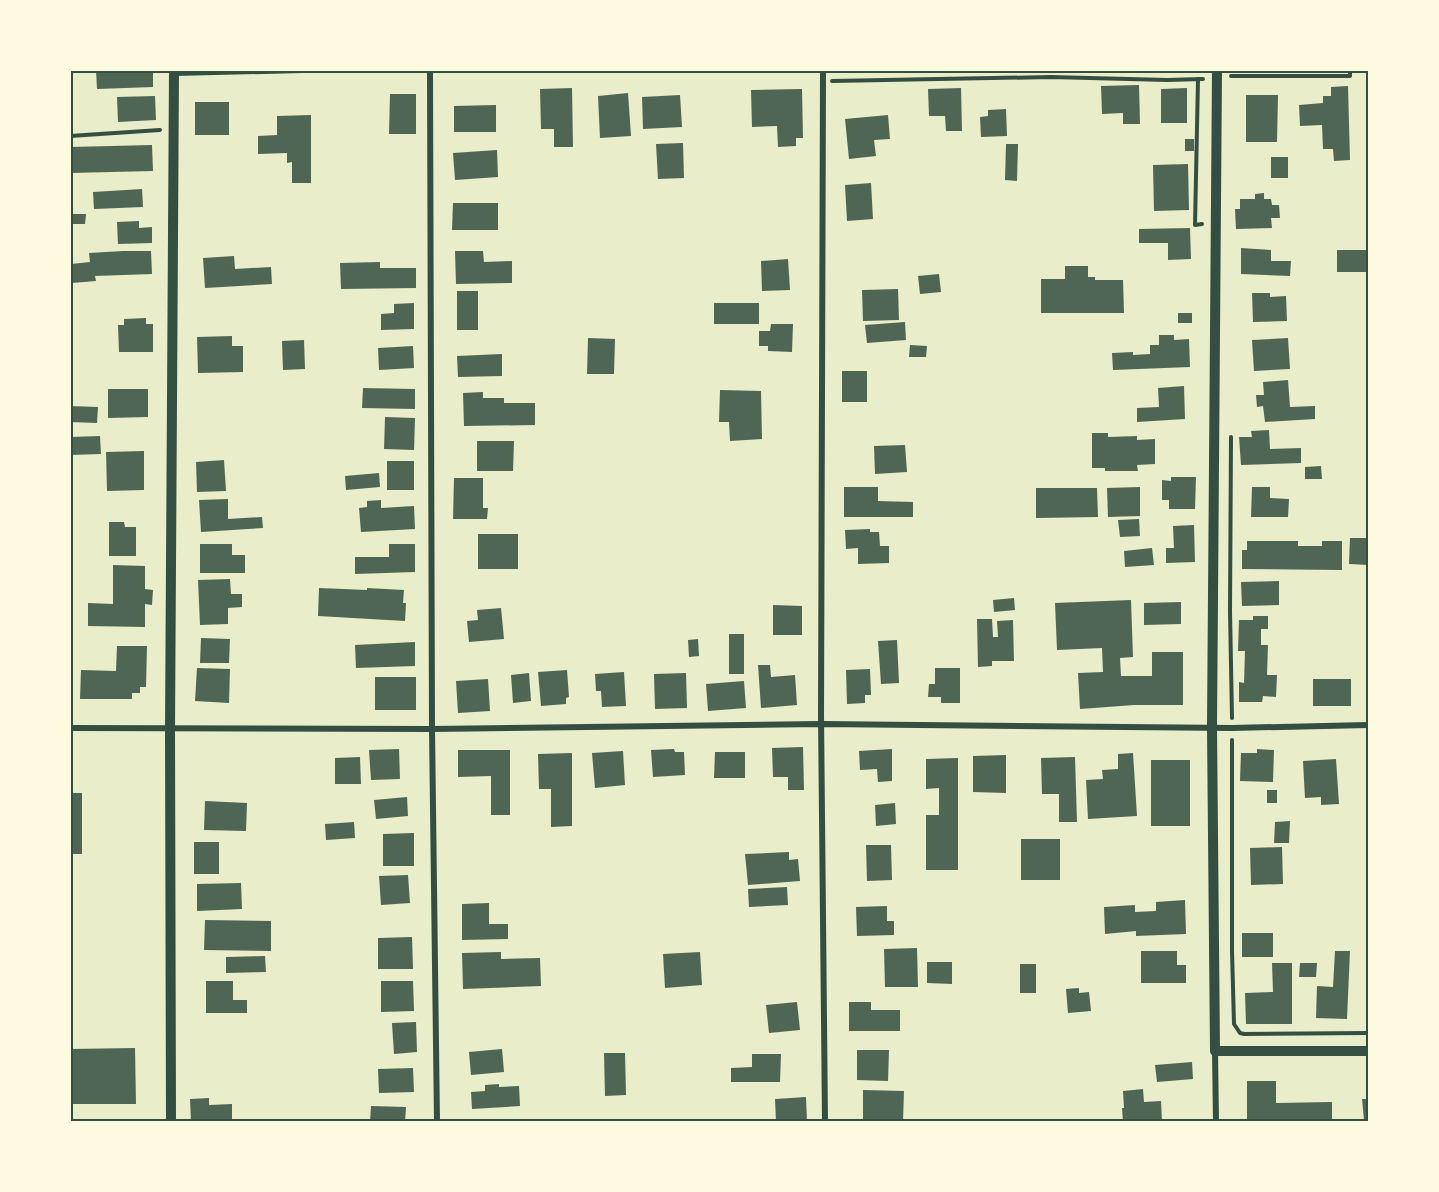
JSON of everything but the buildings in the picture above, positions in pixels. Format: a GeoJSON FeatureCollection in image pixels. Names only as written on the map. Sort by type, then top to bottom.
{"type":"FeatureCollection","features":[{"type":"Feature","properties":{"kind":"street"},"geometry":{"type":"LineString","coordinates":[[171,1122],[170,729],[174,72],[303,70]]}},
{"type":"Feature","properties":{"kind":"street"},"geometry":{"type":"LineString","coordinates":[[430,70],[432,729],[437,1122]]}},
{"type":"Feature","properties":{"kind":"street"},"geometry":{"type":"LineString","coordinates":[[824,70],[821,724],[825,1122]]}},
{"type":"Feature","properties":{"kind":"street"},"geometry":{"type":"LineString","coordinates":[[1216,1122],[1212,727],[1217,75]]}},
{"type":"Feature","properties":{"kind":"street"},"geometry":{"type":"LineString","coordinates":[[70,728],[432,729],[821,724],[1232,728],[1368,725]]}},
{"type":"Feature","properties":{"kind":"street"},"geometry":{"type":"LineString","coordinates":[[1215,1051],[1368,1050]]}},
{"type":"Feature","properties":{"kind":"path"},"geometry":{"type":"LineString","coordinates":[[1229,70],[1230,76]]}},
{"type":"Feature","properties":{"kind":"path"},"geometry":{"type":"LineString","coordinates":[[824,81],[1051,77],[1167,80],[1198,79],[1217,75],[1350,76],[1350,70]]}},
{"type":"Feature","properties":{"kind":"path"},"geometry":{"type":"LineString","coordinates":[[1198,79],[1196,225],[1216,224]]}},
{"type":"Feature","properties":{"kind":"path"},"geometry":{"type":"LineString","coordinates":[[70,136],[173,129]]}},
{"type":"Feature","properties":{"kind":"path"},"geometry":{"type":"LineString","coordinates":[[1231,437],[1230,610],[1234,1024],[1240,1033],[1244,1034],[1368,1033]]}}]}
